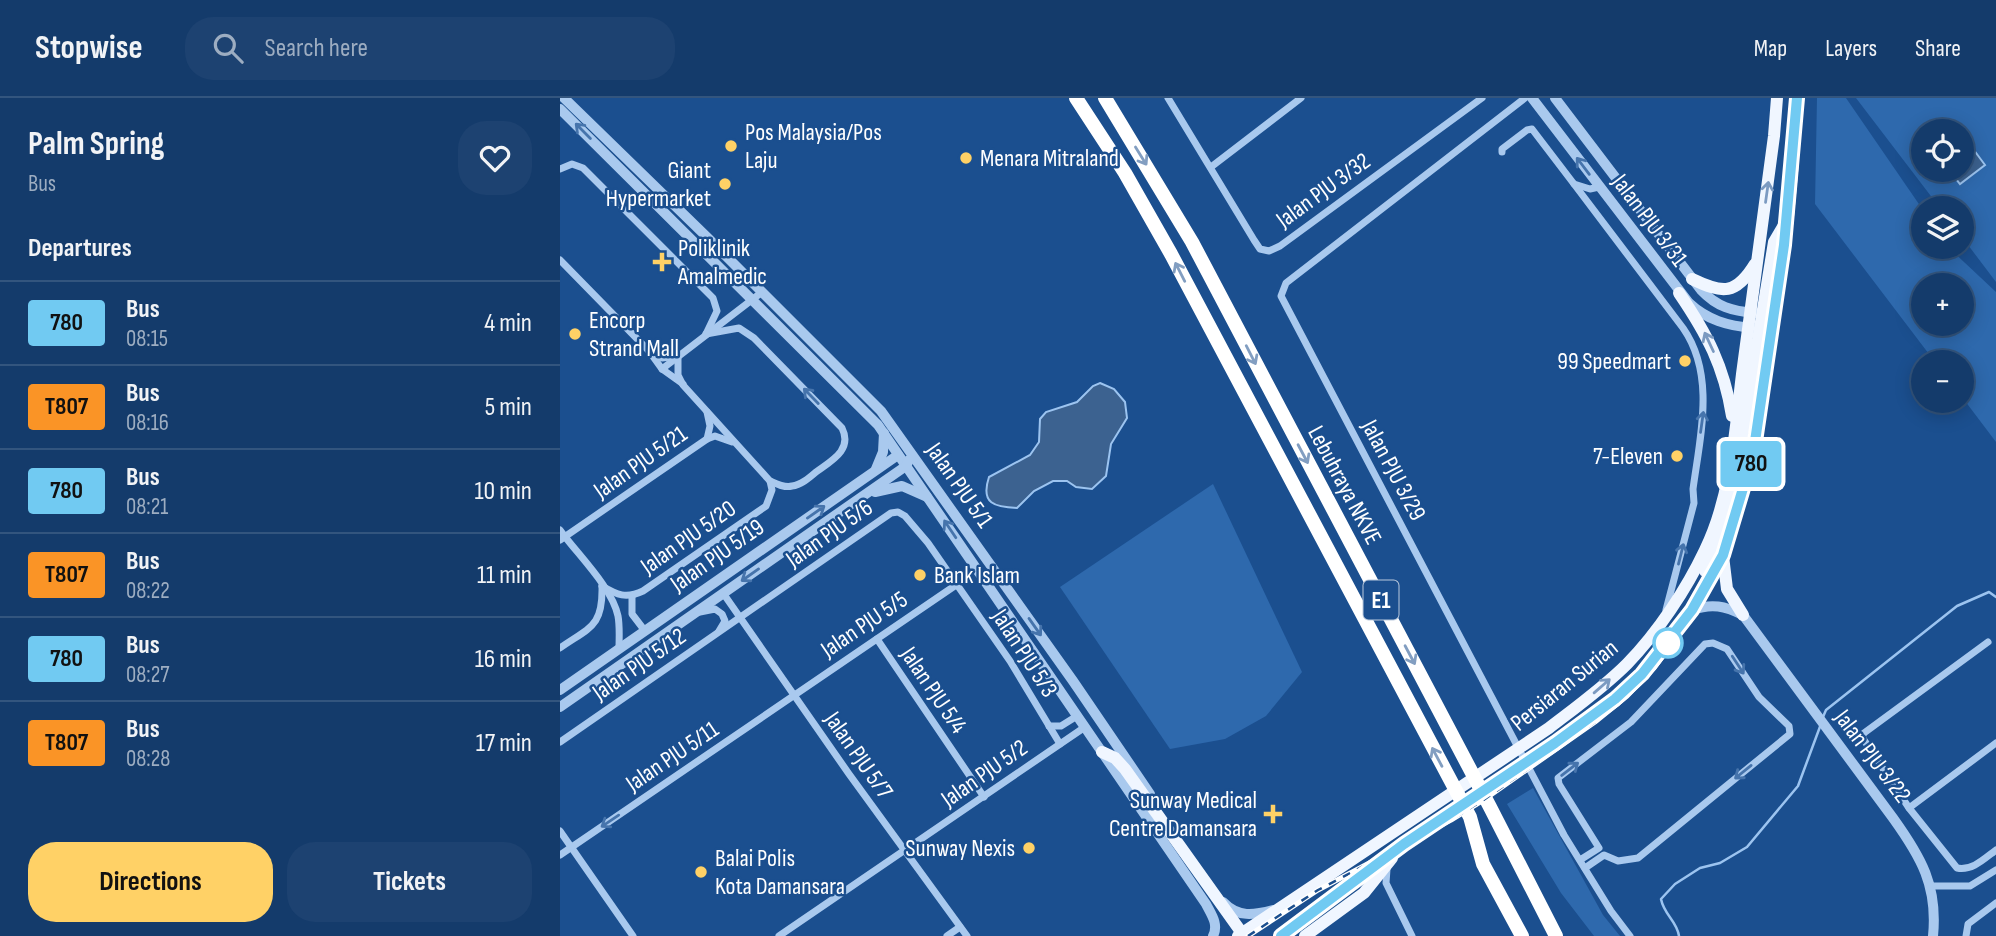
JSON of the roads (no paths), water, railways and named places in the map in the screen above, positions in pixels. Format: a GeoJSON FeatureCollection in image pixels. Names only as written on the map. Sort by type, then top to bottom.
{"type":"FeatureCollection","features":[{"type":"Feature","properties":{"kind":"highway"},"geometry":{"type":"LineString","coordinates":[[1067,98],[1087,114]]}},
{"type":"Feature","properties":{"kind":"highway","name":"Lebuhraya NKVE"},"geometry":{"type":"LineString","coordinates":[[1076,98],[1125,173],[1171,254],[1464,806],[1483,864],[1522,936]]}},
{"type":"Feature","properties":{"kind":"highway","name":"Lebuhraya NKVE"},"geometry":{"type":"LineString","coordinates":[[1105,98],[1192,242],[1556,936]]}},
{"type":"Feature","properties":{"kind":"main road"},"geometry":{"type":"LineString","coordinates":[[1757,313],[1758,260],[1777,98]]}},
{"type":"Feature","properties":{"kind":"main road","name":"Persiaran Surian"},"geometry":{"type":"LineString","coordinates":[[1281,936],[1401,846],[1555,743],[1615,699],[1642,674],[1695,604],[1723,555],[1753,455],[1783,256],[1797,98]]}},
{"type":"Feature","properties":{"kind":"main road"},"geometry":{"type":"LineString","coordinates":[[1695,604],[1702,578],[1724,527],[1734,488],[1754,328],[1774,242],[1786,222]]}},
{"type":"Feature","properties":{"kind":"main road"},"geometry":{"type":"LineString","coordinates":[[1692,279],[1712,289],[1734,288],[1745,280],[1758,260]]}},
{"type":"Feature","properties":{"kind":"main road"},"geometry":{"type":"LineString","coordinates":[[1679,293],[1707,335],[1717,358],[1728,390],[1735,430]]}},
{"type":"Feature","properties":{"kind":"main road","name":"Persiaran Surian"},"geometry":{"type":"LineString","coordinates":[[1238,936],[1549,728],[1627,664],[1664,617],[1704,552],[1715,526],[1754,328]]}},
{"type":"Feature","properties":{"kind":"main road"},"geometry":{"type":"LineString","coordinates":[[1723,555],[1727,589],[1744,615]]}},
{"type":"Feature","properties":{"kind":"main road"},"geometry":{"type":"LineString","coordinates":[[1102,752],[1115,758],[1125,769],[1244,936]]}},
{"type":"Feature","properties":{"kind":"main road"},"geometry":{"type":"LineString","coordinates":[[1305,936],[1364,893],[1401,846]]}},
{"type":"Feature","properties":{"kind":"street","name":"Jalan PJU 5/1"},"geometry":{"type":"LineString","coordinates":[[565,98],[873,402],[913,454],[1093,709],[1228,907]]}},
{"type":"Feature","properties":{"kind":"street","name":"Jalan PJU 3/32"},"geometry":{"type":"LineString","coordinates":[[1168,98],[1254,240],[1261,249],[1269,251],[1280,246],[1482,98]]}},
{"type":"Feature","properties":{"kind":"street"},"geometry":{"type":"LineString","coordinates":[[1211,167],[1301,98]]}},
{"type":"Feature","properties":{"kind":"street","name":"Jalan PJU 3/29"},"geometry":{"type":"LineString","coordinates":[[1525,98],[1286,283],[1281,296],[1558,823],[1611,911],[1630,936]]}},
{"type":"Feature","properties":{"kind":"street","name":"Jalan PJU 3/31"},"geometry":{"type":"LineString","coordinates":[[1532,98],[1679,293],[1698,312],[1712,320],[1729,326],[1754,328]]}},
{"type":"Feature","properties":{"kind":"street","name":"Jalan PJU 3/31"},"geometry":{"type":"LineString","coordinates":[[1555,98],[1701,290],[1719,306],[1729,310],[1757,313]]}},
{"type":"Feature","properties":{"kind":"street","name":"Jalan PJU 5/1"},"geometry":{"type":"LineString","coordinates":[[560,109],[869,414],[1212,915]]}},
{"type":"Feature","properties":{"kind":"street"},"geometry":{"type":"LineString","coordinates":[[1502,152],[1502,149],[1532,129],[1683,328],[1695,348],[1704,406],[1693,489],[1694,503],[1664,617]]}},
{"type":"Feature","properties":{"kind":"street"},"geometry":{"type":"LineString","coordinates":[[560,169],[565,165],[578,165],[593,176],[713,298],[717,311],[706,334]]}},
{"type":"Feature","properties":{"kind":"street"},"geometry":{"type":"LineString","coordinates":[[1574,184],[1590,189],[1599,187]]}},
{"type":"Feature","properties":{"kind":"street"},"geometry":{"type":"LineString","coordinates":[[560,260],[649,351],[662,369],[683,385],[770,481],[788,487],[799,485],[839,456],[846,436],[842,428],[745,330],[739,327],[706,334]]}},
{"type":"Feature","properties":{"kind":"street"},"geometry":{"type":"LineString","coordinates":[[662,369],[762,292]]}},
{"type":"Feature","properties":{"kind":"street"},"geometry":{"type":"LineString","coordinates":[[649,351],[663,358],[678,356]]}},
{"type":"Feature","properties":{"kind":"street"},"geometry":{"type":"LineString","coordinates":[[678,356],[678,375],[683,385]]}},
{"type":"Feature","properties":{"kind":"street","name":"Jalan PJU 5/21"},"geometry":{"type":"LineString","coordinates":[[707,412],[710,426],[707,439]]}},
{"type":"Feature","properties":{"kind":"street"},"geometry":{"type":"LineString","coordinates":[[874,472],[880,461],[884,433]]}},
{"type":"Feature","properties":{"kind":"street","name":"Jalan PJU 5/21"},"geometry":{"type":"LineString","coordinates":[[563,539],[707,439],[715,436],[724,438],[741,447]]}},
{"type":"Feature","properties":{"kind":"street"},"geometry":{"type":"LineString","coordinates":[[898,455],[913,454]]}},
{"type":"Feature","properties":{"kind":"street"},"geometry":{"type":"LineString","coordinates":[[906,466],[913,454]]}},
{"type":"Feature","properties":{"kind":"street","name":"Jalan PJU 5/19"},"geometry":{"type":"LineString","coordinates":[[560,690],[898,455]]}},
{"type":"Feature","properties":{"kind":"street","name":"Jalan PJU 5/19"},"geometry":{"type":"LineString","coordinates":[[560,707],[906,466]]}},
{"type":"Feature","properties":{"kind":"street","name":"Jalan PJU 5/20"},"geometry":{"type":"LineString","coordinates":[[602,586],[619,596],[632,596],[643,591],[766,506],[772,490],[770,481]]}},
{"type":"Feature","properties":{"kind":"street"},"geometry":{"type":"LineString","coordinates":[[866,494],[902,486],[928,497]]}},
{"type":"Feature","properties":{"kind":"street","name":"Jalan PJU 5/6"},"geometry":{"type":"LineString","coordinates":[[740,617],[891,513],[898,512],[905,516],[928,543],[956,585]]}},
{"type":"Feature","properties":{"kind":"street"},"geometry":{"type":"LineString","coordinates":[[560,530],[563,539],[602,586],[617,613],[620,629],[619,649]]}},
{"type":"Feature","properties":{"kind":"street","name":"Jalan PJU 5/5"},"geometry":{"type":"LineString","coordinates":[[794,695],[956,585]]}},
{"type":"Feature","properties":{"kind":"street","name":"Jalan PJU 5/3"},"geometry":{"type":"LineString","coordinates":[[956,585],[1010,661],[1060,744]]}},
{"type":"Feature","properties":{"kind":"street"},"geometry":{"type":"LineString","coordinates":[[560,648],[597,620],[602,605],[602,586]]}},
{"type":"Feature","properties":{"kind":"street","name":"Jalan PJU 5/7"},"geometry":{"type":"LineString","coordinates":[[723,593],[967,936]]}},
{"type":"Feature","properties":{"kind":"street"},"geometry":{"type":"LineString","coordinates":[[632,596],[632,614],[645,631]]}},
{"type":"Feature","properties":{"kind":"street"},"geometry":{"type":"LineString","coordinates":[[1695,604],[1720,605],[1744,615]]}},
{"type":"Feature","properties":{"kind":"street"},"geometry":{"type":"LineString","coordinates":[[694,614],[719,610],[725,621],[716,635]]}},
{"type":"Feature","properties":{"kind":"street","name":"Jalan PJU 3/22"},"geometry":{"type":"LineString","coordinates":[[1744,615],[1916,850],[1931,886],[1934,902],[1933,936]]}},
{"type":"Feature","properties":{"kind":"street","name":"Jalan PJU 5/12"},"geometry":{"type":"LineString","coordinates":[[560,742],[740,617]]}},
{"type":"Feature","properties":{"kind":"street","name":"Jalan PJU 5/4"},"geometry":{"type":"LineString","coordinates":[[877,639],[984,797]]}},
{"type":"Feature","properties":{"kind":"street"},"geometry":{"type":"LineString","coordinates":[[1988,642],[1862,737],[1909,808],[1957,868],[1964,869],[1977,864],[1996,850]]}},
{"type":"Feature","properties":{"kind":"street"},"geometry":{"type":"LineString","coordinates":[[1580,860],[1598,848],[1559,784],[1558,778],[1631,722],[1705,644],[1713,643],[1727,649],[1759,697],[1789,726],[1790,734],[1638,858],[1618,861],[1605,855],[1585,868]]}},
{"type":"Feature","properties":{"kind":"street","name":"Jalan PJU 5/11"},"geometry":{"type":"LineString","coordinates":[[560,855],[794,695]]}},
{"type":"Feature","properties":{"kind":"street"},"geometry":{"type":"LineString","coordinates":[[1049,726],[1061,726],[1077,716]]}},
{"type":"Feature","properties":{"kind":"street","name":"Jalan PJU 5/2"},"geometry":{"type":"LineString","coordinates":[[779,936],[1085,727]]}},
{"type":"Feature","properties":{"kind":"street"},"geometry":{"type":"LineString","coordinates":[[1909,808],[1996,743]]}},
{"type":"Feature","properties":{"kind":"street"},"geometry":{"type":"LineString","coordinates":[[560,831],[633,936]]}},
{"type":"Feature","properties":{"kind":"street"},"geometry":{"type":"LineString","coordinates":[[1388,864],[1386,883],[1412,936]]}},
{"type":"Feature","properties":{"kind":"street"},"geometry":{"type":"LineString","coordinates":[[1931,886],[1970,886],[1996,870]]}},
{"type":"Feature","properties":{"kind":"street"},"geometry":{"type":"LineString","coordinates":[[1966,936],[1968,925],[1996,903]]}},
{"type":"Feature","properties":{"kind":"street"},"geometry":{"type":"LineString","coordinates":[[1228,907],[1244,915],[1277,909]]}},
{"type":"Feature","properties":{"kind":"street"},"geometry":{"type":"LineString","coordinates":[[1212,915],[1218,919],[1226,919],[1230,913],[1228,907]]}},
{"type":"Feature","properties":{"kind":"street"},"geometry":{"type":"LineString","coordinates":[[1212,915],[1216,929],[1213,936]]}},
{"type":"Feature","properties":{"kind":"street"},"geometry":{"type":"LineString","coordinates":[[947,936],[960,927]]}},
{"type":"Feature","properties":{"kind":"waterway"},"geometry":{"type":"LineString","coordinates":[[1823,717],[1826,710],[1957,606],[1989,592],[1996,597]]}},
{"type":"Feature","properties":{"kind":"waterway"},"geometry":{"type":"LineString","coordinates":[[1679,936],[1661,899],[1675,884],[1700,868],[1720,863],[1747,847],[1798,786],[1821,724]]}},
{"type":"Feature","properties":{"kind":"railway"},"geometry":{"type":"LineString","coordinates":[[1248,936],[1318,890],[1451,820],[1595,722],[1627,696],[1654,668],[1694,614],[1724,554],[1736,522],[1752,452],[1791,222],[1796,167],[1792,98]]}},
{"type":"Feature","properties":{"kind":"place","name":"Pos Malaysia/Pos Laju"},"geometry":{"type":"Point","coordinates":[731,146]}},
{"type":"Feature","properties":{"kind":"place","name":"Menara Mitraland"},"geometry":{"type":"Point","coordinates":[966,158]}},
{"type":"Feature","properties":{"kind":"place","name":"Giant Hypermarket"},"geometry":{"type":"Point","coordinates":[725,184]}},
{"type":"Feature","properties":{"kind":"place","name":"Poliklinik Amalmedic"},"geometry":{"type":"Point","coordinates":[662,262]}},
{"type":"Feature","properties":{"kind":"place","name":"Encorp Strand Mall"},"geometry":{"type":"Point","coordinates":[575,334]}},
{"type":"Feature","properties":{"kind":"place","name":"99 Speedmart"},"geometry":{"type":"Point","coordinates":[1685,361]}},
{"type":"Feature","properties":{"kind":"place","name":"7-Eleven"},"geometry":{"type":"Point","coordinates":[1677,456]}},
{"type":"Feature","properties":{"kind":"place","name":"Bank Islam"},"geometry":{"type":"Point","coordinates":[920,575]}},
{"type":"Feature","properties":{"kind":"place","name":"Sunway Medical Centre Damansara"},"geometry":{"type":"Point","coordinates":[1273,814]}},
{"type":"Feature","properties":{"kind":"place","name":"Sunway Nexis"},"geometry":{"type":"Point","coordinates":[1029,848]}},
{"type":"Feature","properties":{"kind":"place","name":"Balai Polis Kota Damansara"},"geometry":{"type":"Point","coordinates":[701,872]}}]}
